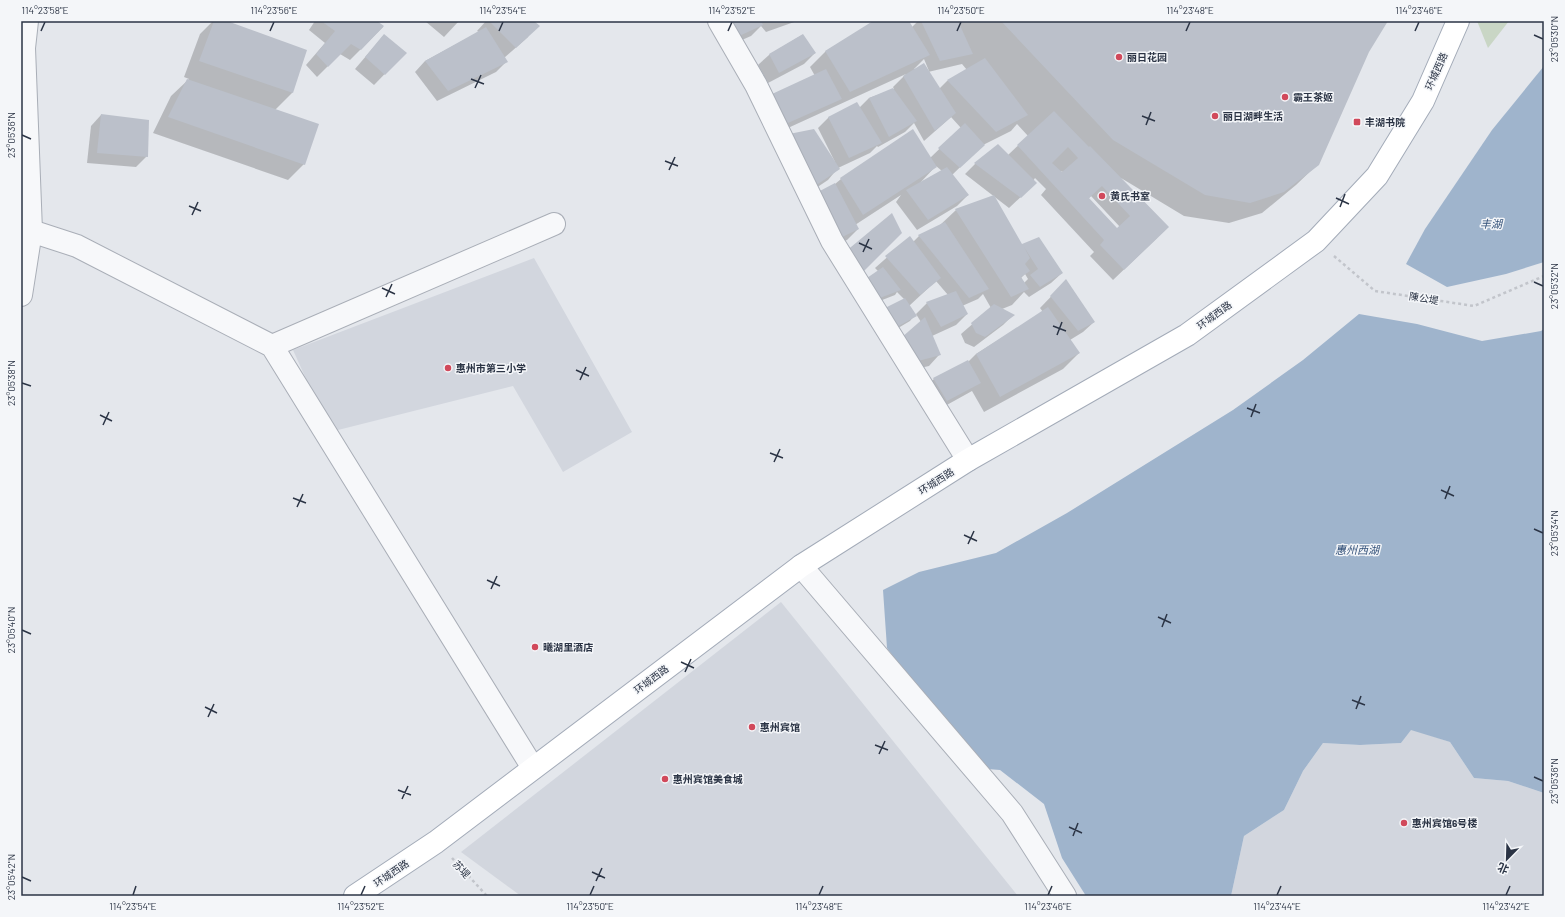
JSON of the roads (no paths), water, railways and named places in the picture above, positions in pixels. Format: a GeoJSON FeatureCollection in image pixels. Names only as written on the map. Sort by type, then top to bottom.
{"type":"FeatureCollection","features":[{"type":"Feature","properties":{"kind":"main road","name":"环城西路"},"geometry":{"type":"LineString","coordinates":[[356,896],[436,842],[801,566],[968,460],[1187,335],[1316,240],[1377,176],[1423,101],[1458,21]]}},
{"type":"Feature","properties":{"kind":"street"},"geometry":{"type":"LineString","coordinates":[[21,295],[31,231],[24,48],[27,21]]}},
{"type":"Feature","properties":{"kind":"street"},"geometry":{"type":"LineString","coordinates":[[719,21],[756,85],[832,241],[968,460]]}},
{"type":"Feature","properties":{"kind":"street"},"geometry":{"type":"LineString","coordinates":[[272,346],[554,224]]}},
{"type":"Feature","properties":{"kind":"street"},"geometry":{"type":"LineString","coordinates":[[31,231],[77,246],[272,346],[533,768]]}},
{"type":"Feature","properties":{"kind":"street"},"geometry":{"type":"LineString","coordinates":[[801,566],[1012,813],[1065,896]]}},
{"type":"Feature","properties":{"kind":"water","name":"丰湖"},"geometry":{"type":"Polygon","coordinates":[[[1544,66],[1544,262],[1506,274],[1447,287],[1406,264],[1425,229],[1492,130],[1544,66]]]}},
{"type":"Feature","properties":{"kind":"water","name":"惠州西湖"},"geometry":{"type":"Polygon","coordinates":[[[1359,314],[1417,324],[1482,341],[1541,331],[1544,329],[1544,793],[1508,781],[1474,778],[1450,742],[1411,730],[1401,743],[1360,745],[1323,743],[1303,771],[1284,810],[1244,836],[1231,896],[1086,896],[1062,858],[1044,804],[1000,770],[975,768],[887,648],[883,590],[919,572],[996,553],[1067,513],[1233,410],[1303,360],[1359,314]]]}},
{"type":"Feature","properties":{"kind":"place","name":"丽日花园"},"geometry":{"type":"Point","coordinates":[1119,57]}},
{"type":"Feature","properties":{"kind":"place","name":"霸王茶姬"},"geometry":{"type":"Point","coordinates":[1285,97]}},
{"type":"Feature","properties":{"kind":"place","name":"丽日湖畔生活"},"geometry":{"type":"Point","coordinates":[1215,116]}},
{"type":"Feature","properties":{"kind":"place","name":"丰湖书院"},"geometry":{"type":"Point","coordinates":[1357,122]}},
{"type":"Feature","properties":{"kind":"place","name":"黄氏书室"},"geometry":{"type":"Point","coordinates":[1102,196]}},
{"type":"Feature","properties":{"kind":"place","name":"惠州市第三小学"},"geometry":{"type":"Point","coordinates":[448,368]}},
{"type":"Feature","properties":{"kind":"place","name":"曦湖里酒店"},"geometry":{"type":"Point","coordinates":[535,647]}},
{"type":"Feature","properties":{"kind":"place","name":"惠州宾馆"},"geometry":{"type":"Point","coordinates":[752,727]}},
{"type":"Feature","properties":{"kind":"place","name":"惠州宾馆美食城"},"geometry":{"type":"Point","coordinates":[665,779]}},
{"type":"Feature","properties":{"kind":"place","name":"惠州宾馆6号楼"},"geometry":{"type":"Point","coordinates":[1404,823]}}]}
